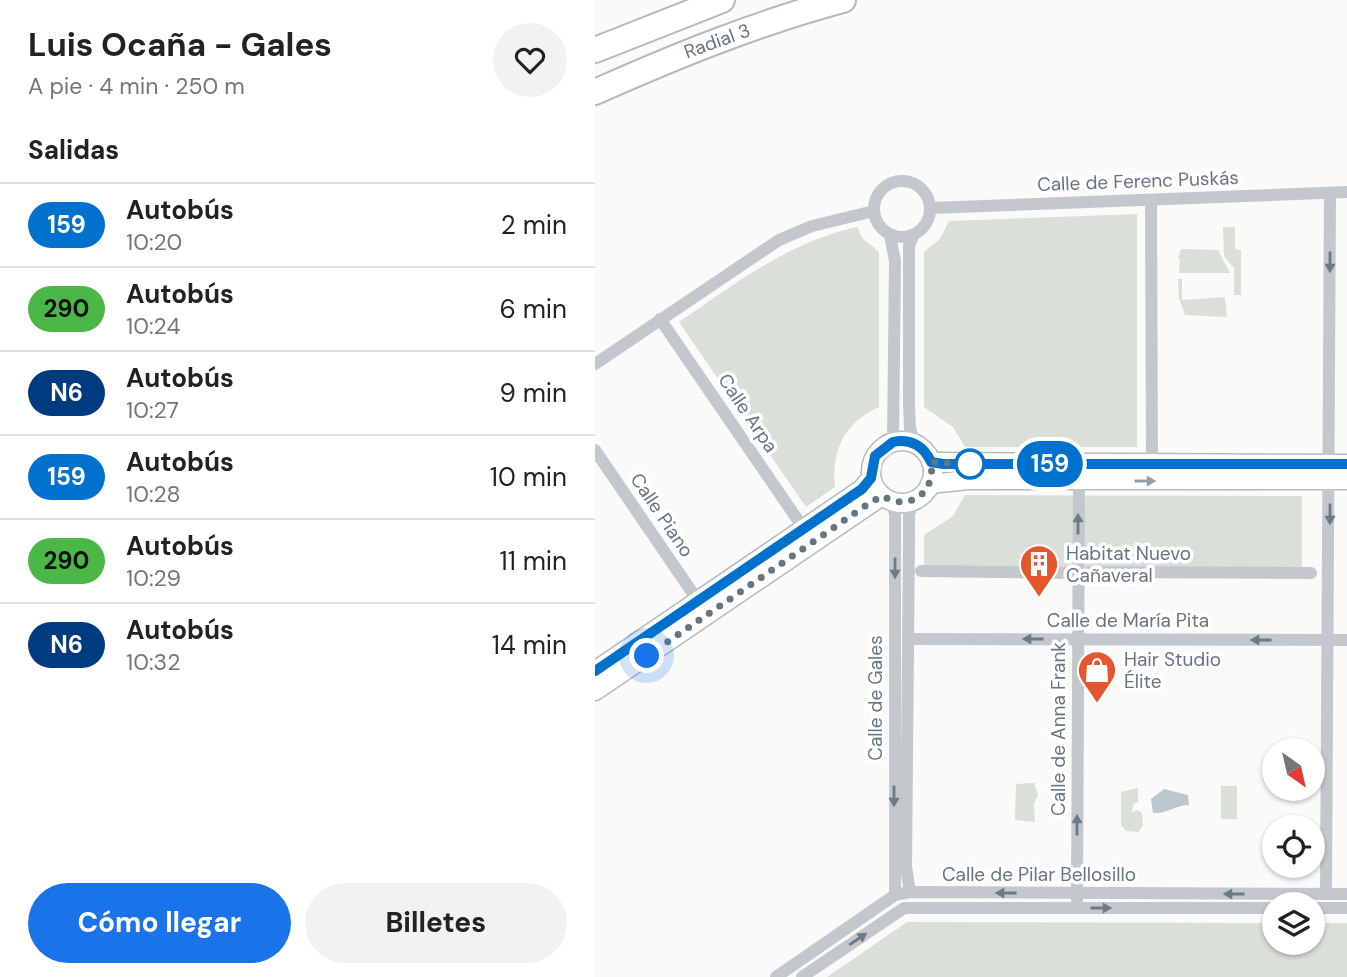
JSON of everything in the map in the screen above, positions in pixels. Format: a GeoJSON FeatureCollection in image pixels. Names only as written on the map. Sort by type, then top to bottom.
{"type":"FeatureCollection","features":[{"type":"Feature","properties":{"kind":"highway","name":"Radial 3"},"geometry":{"type":"LineString","coordinates":[[595,51],[722,0]]}},
{"type":"Feature","properties":{"kind":"highway","name":"Radial 3"},"geometry":{"type":"LineString","coordinates":[[595,92],[681,54],[788,15],[843,0]]}},
{"type":"Feature","properties":{"kind":"main road"},"geometry":{"type":"LineString","coordinates":[[595,671],[862,489],[871,478],[875,456],[893,442],[914,443],[925,451],[931,462],[930,484]]}},
{"type":"Feature","properties":{"kind":"main road"},"geometry":{"type":"LineString","coordinates":[[931,462],[1152,464],[1338,472]]}},
{"type":"Feature","properties":{"kind":"main road"},"geometry":{"type":"LineString","coordinates":[[595,691],[887,498],[913,500],[930,484],[946,480],[1079,481],[1338,472]]}},
{"type":"Feature","properties":{"kind":"main road"},"geometry":{"type":"LineString","coordinates":[[871,478],[887,498]]}},
{"type":"Feature","properties":{"kind":"street"},"geometry":{"type":"LineString","coordinates":[[893,442],[895,261],[890,235],[879,225],[874,211],[879,194],[885,187],[901,181],[918,186],[929,200],[931,208],[926,225],[913,236],[909,246],[909,405],[914,443]]}},
{"type":"Feature","properties":{"kind":"street","name":"Calle de Ferenc Puskás"},"geometry":{"type":"LineString","coordinates":[[931,208],[1347,192]]}},
{"type":"Feature","properties":{"kind":"street"},"geometry":{"type":"LineString","coordinates":[[1326,894],[1329,640],[1338,472],[1330,193]]}},
{"type":"Feature","properties":{"kind":"street"},"geometry":{"type":"LineString","coordinates":[[1151,200],[1152,464]]}},
{"type":"Feature","properties":{"kind":"street"},"geometry":{"type":"LineString","coordinates":[[595,364],[779,240],[812,226],[874,211]]}},
{"type":"Feature","properties":{"kind":"street"},"geometry":{"type":"LineString","coordinates":[[890,235],[913,236]]}},
{"type":"Feature","properties":{"kind":"street","name":"Calle Arpa"},"geometry":{"type":"LineString","coordinates":[[660,319],[804,529]]}},
{"type":"Feature","properties":{"kind":"street","name":"Calle Piano"},"geometry":{"type":"LineString","coordinates":[[595,450],[698,601]]}},
{"type":"Feature","properties":{"kind":"street","name":"Calle de Anna Frank"},"geometry":{"type":"LineString","coordinates":[[1077,908],[1079,481]]}},
{"type":"Feature","properties":{"kind":"street","name":"Calle de Gales"},"geometry":{"type":"LineString","coordinates":[[887,498],[895,514],[895,895]]}},
{"type":"Feature","properties":{"kind":"street","name":"Calle de Gales"},"geometry":{"type":"LineString","coordinates":[[910,892],[906,867],[909,515],[913,500]]}},
{"type":"Feature","properties":{"kind":"street"},"geometry":{"type":"LineString","coordinates":[[921,571],[1068,573]]}},
{"type":"Feature","properties":{"kind":"street"},"geometry":{"type":"LineString","coordinates":[[1089,572],[1311,573]]}},
{"type":"Feature","properties":{"kind":"street","name":"Calle de María Pita"},"geometry":{"type":"LineString","coordinates":[[909,639],[1347,640]]}},
{"type":"Feature","properties":{"kind":"street","name":"Calle de Pilar Bellosillo"},"geometry":{"type":"LineString","coordinates":[[776,977],[895,895],[910,892],[1347,894]]}},
{"type":"Feature","properties":{"kind":"street","name":"Calle de Pilar Bellosillo"},"geometry":{"type":"LineString","coordinates":[[802,977],[904,908],[1262,908]]}},
{"type":"Feature","properties":{"kind":"street"},"geometry":{"type":"LineString","coordinates":[[1325,908],[1347,908]]}},
{"type":"Feature","properties":{"kind":"shaded area"},"geometry":{"type":"Polygon","coordinates":[[[1137,214],[1137,447],[965,447],[953,427],[924,407],[924,252],[940,239],[949,221],[1137,214]]]}},
{"type":"Feature","properties":{"kind":"shaded area"},"geometry":{"type":"Polygon","coordinates":[[[857,227],[863,239],[879,252],[879,407],[857,421],[843,439],[835,461],[835,487],[806,507],[679,322],[786,253],[857,227]]]}},
{"type":"Feature","properties":{"kind":"shaded area"},"geometry":{"type":"Polygon","coordinates":[[[1223,227],[1235,227],[1235,249],[1241,250],[1241,295],[1234,295],[1234,268],[1224,256],[1223,227]]]}},
{"type":"Feature","properties":{"kind":"shaded area"},"geometry":{"type":"Polygon","coordinates":[[[1181,249],[1218,250],[1230,273],[1179,273],[1178,259],[1181,249]]]}},
{"type":"Feature","properties":{"kind":"shaded area"},"geometry":{"type":"Polygon","coordinates":[[[1178,279],[1182,279],[1182,300],[1225,297],[1227,317],[1185,315],[1179,298],[1178,279]]]}},
{"type":"Feature","properties":{"kind":"shaded area"},"geometry":{"type":"Polygon","coordinates":[[[965,495],[1302,496],[1302,577],[924,576],[924,535],[953,516],[965,495]]]}},
{"type":"Feature","properties":{"kind":"shaded area"},"geometry":{"type":"Polygon","coordinates":[[[1034,783],[1038,795],[1034,804],[1035,822],[1015,820],[1016,784],[1034,783]]]}},
{"type":"Feature","properties":{"kind":"shaded area"},"geometry":{"type":"Polygon","coordinates":[[[1221,786],[1237,786],[1237,819],[1221,819],[1221,786]]]}},
{"type":"Feature","properties":{"kind":"shaded area"},"geometry":{"type":"Polygon","coordinates":[[[1138,788],[1138,802],[1133,804],[1132,813],[1137,810],[1142,813],[1143,826],[1138,832],[1126,831],[1121,825],[1121,792],[1138,788]]]}},
{"type":"Feature","properties":{"kind":"shaded area"},"geometry":{"type":"Polygon","coordinates":[[[1164,789],[1188,795],[1189,805],[1153,813],[1151,799],[1164,789]]]}},
{"type":"Feature","properties":{"kind":"shaded area"},"geometry":{"type":"Polygon","coordinates":[[[907,922],[1262,923],[1262,955],[1325,955],[1325,923],[1347,923],[1347,977],[827,977],[907,922]]]}},
{"type":"Feature","properties":{"kind":"bus line","name":"159"},"geometry":{"type":"LineString","coordinates":[[595,671],[862,489],[871,478],[875,456],[885,445],[900,440],[920,446],[931,462],[943,464],[1347,464]]}},
{"type":"Feature","properties":{"kind":"place","name":"Habitat Nuevo Cañaveral"},"geometry":{"type":"Point","coordinates":[1039,598]}},
{"type":"Feature","properties":{"kind":"place","name":"Hair Studio Élite"},"geometry":{"type":"Point","coordinates":[1097,704]}},
{"type":"Feature","properties":{"kind":"route"},"geometry":{"type":"LineString","coordinates":[[647,656],[871,502],[883,496],[898,502],[919,498],[930,484],[933,470],[931,462],[970,464]]}}]}
